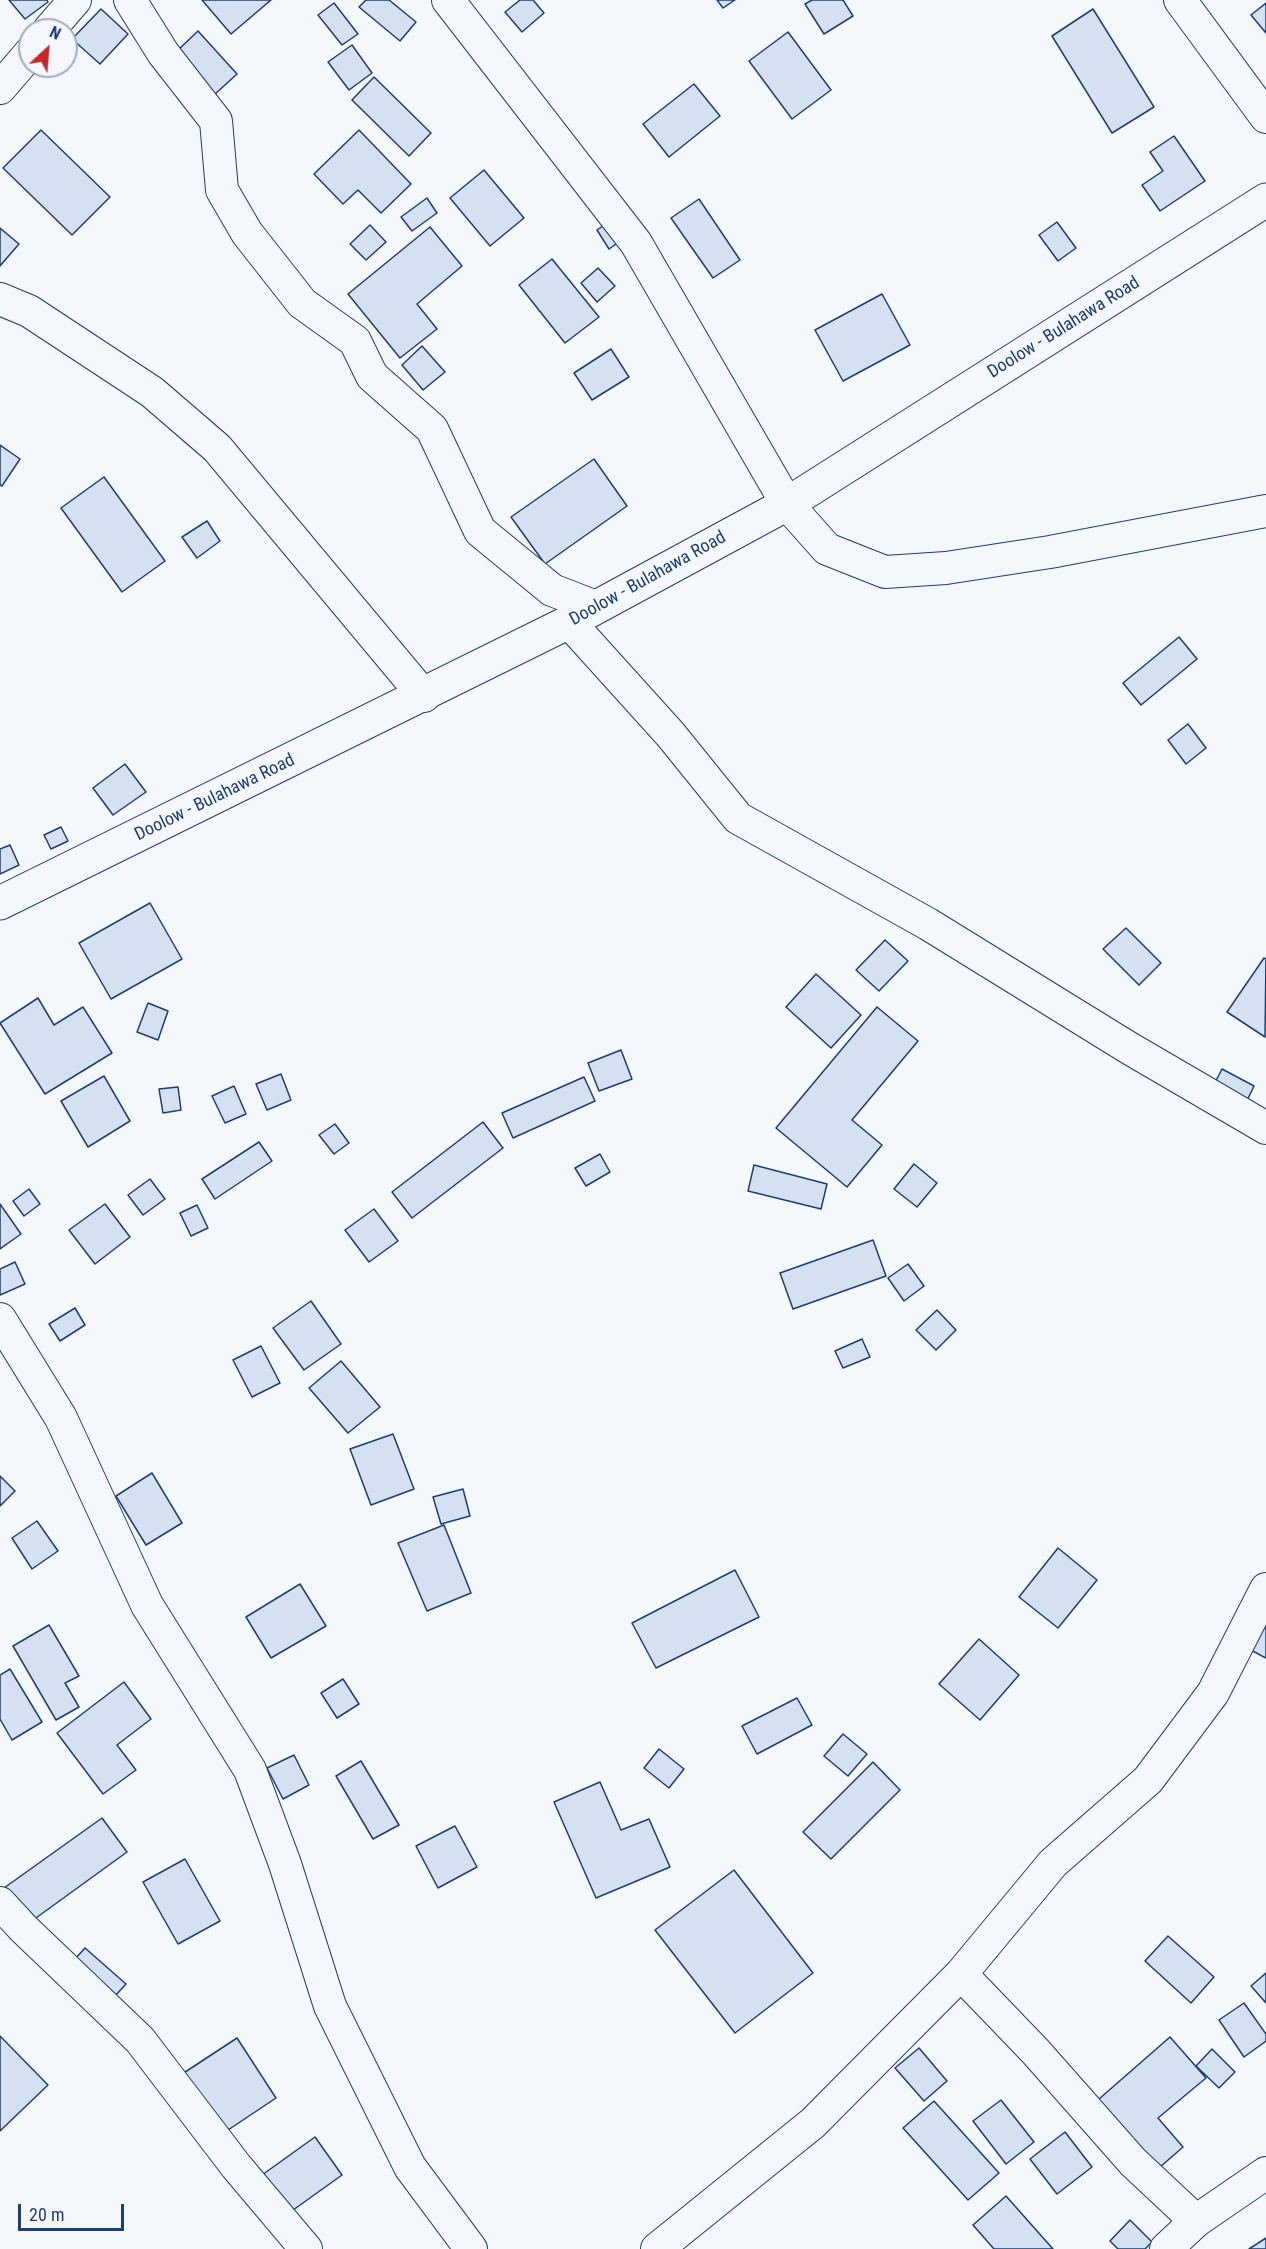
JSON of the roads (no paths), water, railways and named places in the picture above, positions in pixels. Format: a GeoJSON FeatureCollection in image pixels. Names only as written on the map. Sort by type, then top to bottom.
{"type":"FeatureCollection","features":[{"type":"Feature","properties":{"kind":"main road","name":"Doolow - Bulahawa Road"},"geometry":{"type":"LineString","coordinates":[[0,903],[424,696],[583,615],[787,504],[1266,200]]}},
{"type":"Feature","properties":{"kind":"street"},"geometry":{"type":"LineString","coordinates":[[59,18],[75,0]]}},
{"type":"Feature","properties":{"kind":"street"},"geometry":{"type":"LineString","coordinates":[[130,0],[163,53],[216,121],[222,190],[247,233],[302,303],[355,341],[372,376],[432,429],[480,531],[583,615],[671,735],[738,819],[928,924],[1129,1048],[1266,1128]]}},
{"type":"Feature","properties":{"kind":"street"},"geometry":{"type":"LineString","coordinates":[[448,0],[636,243],[787,504],[827,549],[885,572],[946,568],[1039,554],[1266,511]]}},
{"type":"Feature","properties":{"kind":"street"},"geometry":{"type":"LineString","coordinates":[[1180,0],[1266,117]]}},
{"type":"Feature","properties":{"kind":"street"},"geometry":{"type":"LineString","coordinates":[[0,88],[18,66]]}},
{"type":"Feature","properties":{"kind":"street"},"geometry":{"type":"LineString","coordinates":[[0,299],[29,311],[152,392],[217,448],[424,696]]}},
{"type":"Feature","properties":{"kind":"street"},"geometry":{"type":"LineString","coordinates":[[0,1319],[61,1418],[147,1605],[250,1770],[285,1864],[330,2006],[410,2167],[471,2249]]}},
{"type":"Feature","properties":{"kind":"street"},"geometry":{"type":"LineString","coordinates":[[657,2249],[813,2123],[961,1974],[1053,1863],[1148,1780],[1213,1693],[1266,1589]]}},
{"type":"Feature","properties":{"kind":"street"},"geometry":{"type":"LineString","coordinates":[[0,1903],[140,2040],[236,2166],[306,2249]]}},
{"type":"Feature","properties":{"kind":"street"},"geometry":{"type":"LineString","coordinates":[[961,1974],[1036,2052],[1133,2162],[1196,2221]]}},
{"type":"Feature","properties":{"kind":"street"},"geometry":{"type":"LineString","coordinates":[[1167,2249],[1196,2221],[1266,2173]]}}]}
